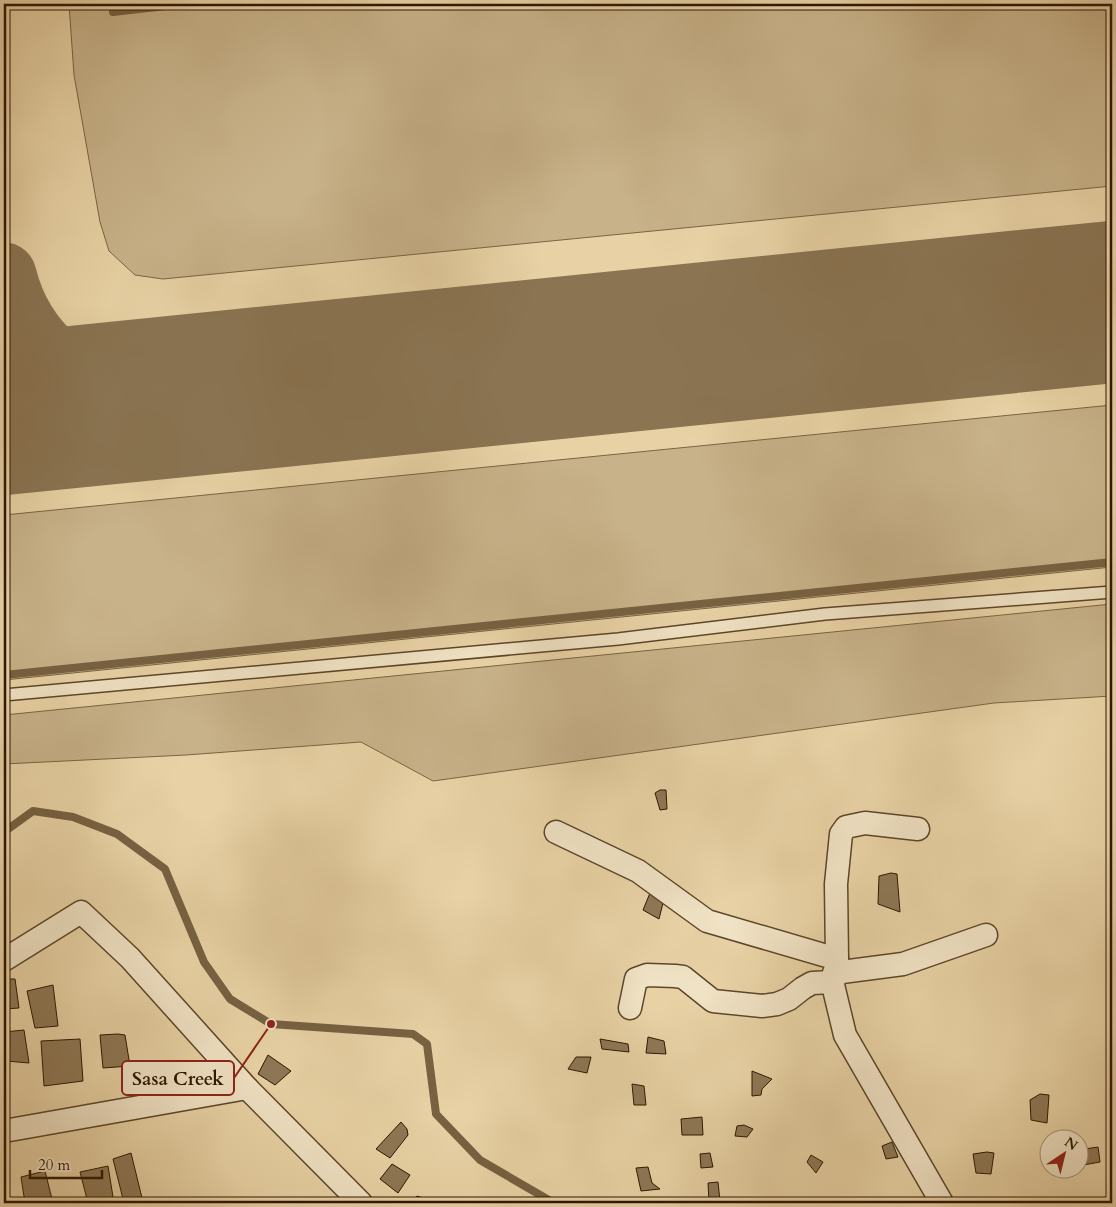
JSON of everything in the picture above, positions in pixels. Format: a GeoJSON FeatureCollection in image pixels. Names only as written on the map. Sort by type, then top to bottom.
{"type":"FeatureCollection","features":[{"type":"Feature","properties":{"kind":"street"},"geometry":{"type":"LineString","coordinates":[[918,829],[865,823],[846,827],[841,834],[836,884],[835,971],[838,1014],[845,1035],[942,1203]]}},
{"type":"Feature","properties":{"kind":"street"},"geometry":{"type":"LineString","coordinates":[[556,832],[638,871],[707,921],[835,971]]}},
{"type":"Feature","properties":{"kind":"street"},"geometry":{"type":"LineString","coordinates":[[4,960],[81,912],[130,958],[351,1202]]}},
{"type":"Feature","properties":{"kind":"street"},"geometry":{"type":"LineString","coordinates":[[630,1008],[636,979],[647,975],[683,977],[714,1001],[762,1006],[777,1004],[789,999],[802,988],[835,971],[903,964],[986,935]]}},
{"type":"Feature","properties":{"kind":"street"},"geometry":{"type":"LineString","coordinates":[[4,1131],[247,1088]]}},
{"type":"Feature","properties":{"kind":"lane"},"geometry":{"type":"LineString","coordinates":[[4,695],[618,639],[825,614],[1112,592]]}},
{"type":"Feature","properties":{"kind":"shaded area"},"geometry":{"type":"Polygon","coordinates":[[[69,4],[1112,4],[1112,186],[163,279],[135,275],[109,251],[100,222],[74,75],[69,4]]]}},
{"type":"Feature","properties":{"kind":"shaded area"},"geometry":{"type":"Polygon","coordinates":[[[1112,405],[1112,567],[4,680],[4,515],[1112,405]]]}},
{"type":"Feature","properties":{"kind":"shaded area"},"geometry":{"type":"Polygon","coordinates":[[[1112,604],[1112,696],[994,703],[433,781],[361,742],[186,755],[4,764],[4,715],[1112,604]]]}},
{"type":"Feature","properties":{"kind":"building"},"geometry":{"type":"Polygon","coordinates":[[[660,790],[666,790],[667,809],[660,810],[655,793],[660,790]]]}},
{"type":"Feature","properties":{"kind":"building"},"geometry":{"type":"Polygon","coordinates":[[[891,873],[897,874],[900,912],[878,904],[879,876],[891,873]]]}},
{"type":"Feature","properties":{"kind":"building"},"geometry":{"type":"Polygon","coordinates":[[[650,893],[664,899],[659,919],[643,910],[650,893]]]}},
{"type":"Feature","properties":{"kind":"building"},"geometry":{"type":"Polygon","coordinates":[[[4,979],[15,979],[19,1008],[4,1009],[4,979]]]}},
{"type":"Feature","properties":{"kind":"building"},"geometry":{"type":"Polygon","coordinates":[[[53,985],[58,1026],[35,1028],[27,991],[53,985]]]}},
{"type":"Feature","properties":{"kind":"building"},"geometry":{"type":"Polygon","coordinates":[[[24,1030],[29,1063],[6,1061],[4,1032],[24,1030]]]}},
{"type":"Feature","properties":{"kind":"building"},"geometry":{"type":"Polygon","coordinates":[[[100,1035],[125,1035],[130,1066],[103,1068],[100,1035]]]}},
{"type":"Feature","properties":{"kind":"building"},"geometry":{"type":"Polygon","coordinates":[[[648,1037],[664,1041],[666,1054],[646,1053],[648,1037]]]}},
{"type":"Feature","properties":{"kind":"building"},"geometry":{"type":"Polygon","coordinates":[[[80,1039],[83,1081],[44,1086],[41,1041],[80,1039]]]}},
{"type":"Feature","properties":{"kind":"building"},"geometry":{"type":"Polygon","coordinates":[[[600,1039],[628,1044],[629,1052],[602,1049],[600,1039]]]}},
{"type":"Feature","properties":{"kind":"building"},"geometry":{"type":"Polygon","coordinates":[[[268,1055],[291,1071],[275,1085],[258,1074],[268,1055]]]}},
{"type":"Feature","properties":{"kind":"building"},"geometry":{"type":"Polygon","coordinates":[[[576,1057],[591,1057],[587,1073],[568,1069],[576,1057]]]}},
{"type":"Feature","properties":{"kind":"building"},"geometry":{"type":"Polygon","coordinates":[[[752,1071],[772,1079],[762,1089],[761,1095],[752,1096],[752,1071]]]}},
{"type":"Feature","properties":{"kind":"building"},"geometry":{"type":"Polygon","coordinates":[[[632,1084],[644,1086],[646,1105],[634,1105],[632,1084]]]}},
{"type":"Feature","properties":{"kind":"building"},"geometry":{"type":"Polygon","coordinates":[[[1040,1094],[1049,1095],[1047,1123],[1031,1120],[1030,1100],[1040,1094]]]}},
{"type":"Feature","properties":{"kind":"building"},"geometry":{"type":"Polygon","coordinates":[[[702,1117],[703,1135],[682,1135],[681,1119],[702,1117]]]}},
{"type":"Feature","properties":{"kind":"building"},"geometry":{"type":"Polygon","coordinates":[[[401,1122],[407,1129],[408,1135],[390,1158],[376,1149],[401,1122]]]}},
{"type":"Feature","properties":{"kind":"building"},"geometry":{"type":"Polygon","coordinates":[[[744,1125],[753,1129],[747,1137],[735,1136],[737,1126],[744,1125]]]}},
{"type":"Feature","properties":{"kind":"building"},"geometry":{"type":"Polygon","coordinates":[[[892,1142],[898,1157],[886,1159],[882,1146],[892,1142]]]}},
{"type":"Feature","properties":{"kind":"building"},"geometry":{"type":"Polygon","coordinates":[[[1098,1147],[1100,1162],[1088,1164],[1088,1148],[1098,1147]]]}},
{"type":"Feature","properties":{"kind":"building"},"geometry":{"type":"Polygon","coordinates":[[[131,1153],[143,1202],[124,1203],[113,1159],[131,1153]]]}},
{"type":"Feature","properties":{"kind":"building"},"geometry":{"type":"Polygon","coordinates":[[[710,1153],[713,1167],[701,1168],[700,1154],[710,1153]]]}},
{"type":"Feature","properties":{"kind":"building"},"geometry":{"type":"Polygon","coordinates":[[[994,1153],[991,1174],[976,1173],[973,1154],[994,1153]]]}},
{"type":"Feature","properties":{"kind":"building"},"geometry":{"type":"Polygon","coordinates":[[[811,1155],[823,1162],[816,1173],[807,1162],[811,1155]]]}},
{"type":"Feature","properties":{"kind":"building"},"geometry":{"type":"Polygon","coordinates":[[[392,1164],[410,1175],[398,1193],[380,1179],[392,1164]]]}},
{"type":"Feature","properties":{"kind":"building"},"geometry":{"type":"Polygon","coordinates":[[[108,1166],[114,1203],[88,1203],[80,1172],[108,1166]]]}},
{"type":"Feature","properties":{"kind":"building"},"geometry":{"type":"Polygon","coordinates":[[[648,1167],[652,1183],[660,1189],[641,1191],[636,1168],[648,1167]]]}},
{"type":"Feature","properties":{"kind":"building"},"geometry":{"type":"Polygon","coordinates":[[[45,1171],[53,1203],[25,1203],[21,1177],[45,1171]]]}},
{"type":"Feature","properties":{"kind":"building"},"geometry":{"type":"Polygon","coordinates":[[[718,1182],[720,1201],[709,1202],[708,1183],[718,1182]]]}},
{"type":"Feature","properties":{"kind":"building"},"geometry":{"type":"Polygon","coordinates":[[[417,1196],[426,1199],[432,1203],[412,1203],[417,1196]]]}},
{"type":"Feature","properties":{"kind":"waterway"},"geometry":{"type":"LineString","coordinates":[[113,12],[183,4]]}},
{"type":"Feature","properties":{"kind":"waterway"},"geometry":{"type":"LineString","coordinates":[[4,675],[1112,562]]}},
{"type":"Feature","properties":{"kind":"waterway"},"geometry":{"type":"LineString","coordinates":[[4,832],[33,811],[73,817],[117,834],[165,869],[204,962],[230,999],[271,1024],[413,1034],[427,1044],[436,1114],[480,1160],[554,1203]]}},
{"type":"Feature","properties":{"kind":"taxiway"},"geometry":{"type":"LineString","coordinates":[[4,275],[13,301],[25,324],[40,345],[58,362],[79,376],[102,387],[128,394],[155,398]]}},
{"type":"Feature","properties":{"kind":"runway"},"geometry":{"type":"LineString","coordinates":[[4,414],[1112,302]]}},
{"type":"Feature","properties":{"kind":"place","name":"Sasa Creek"},"geometry":{"type":"Point","coordinates":[271,1024]}}]}
